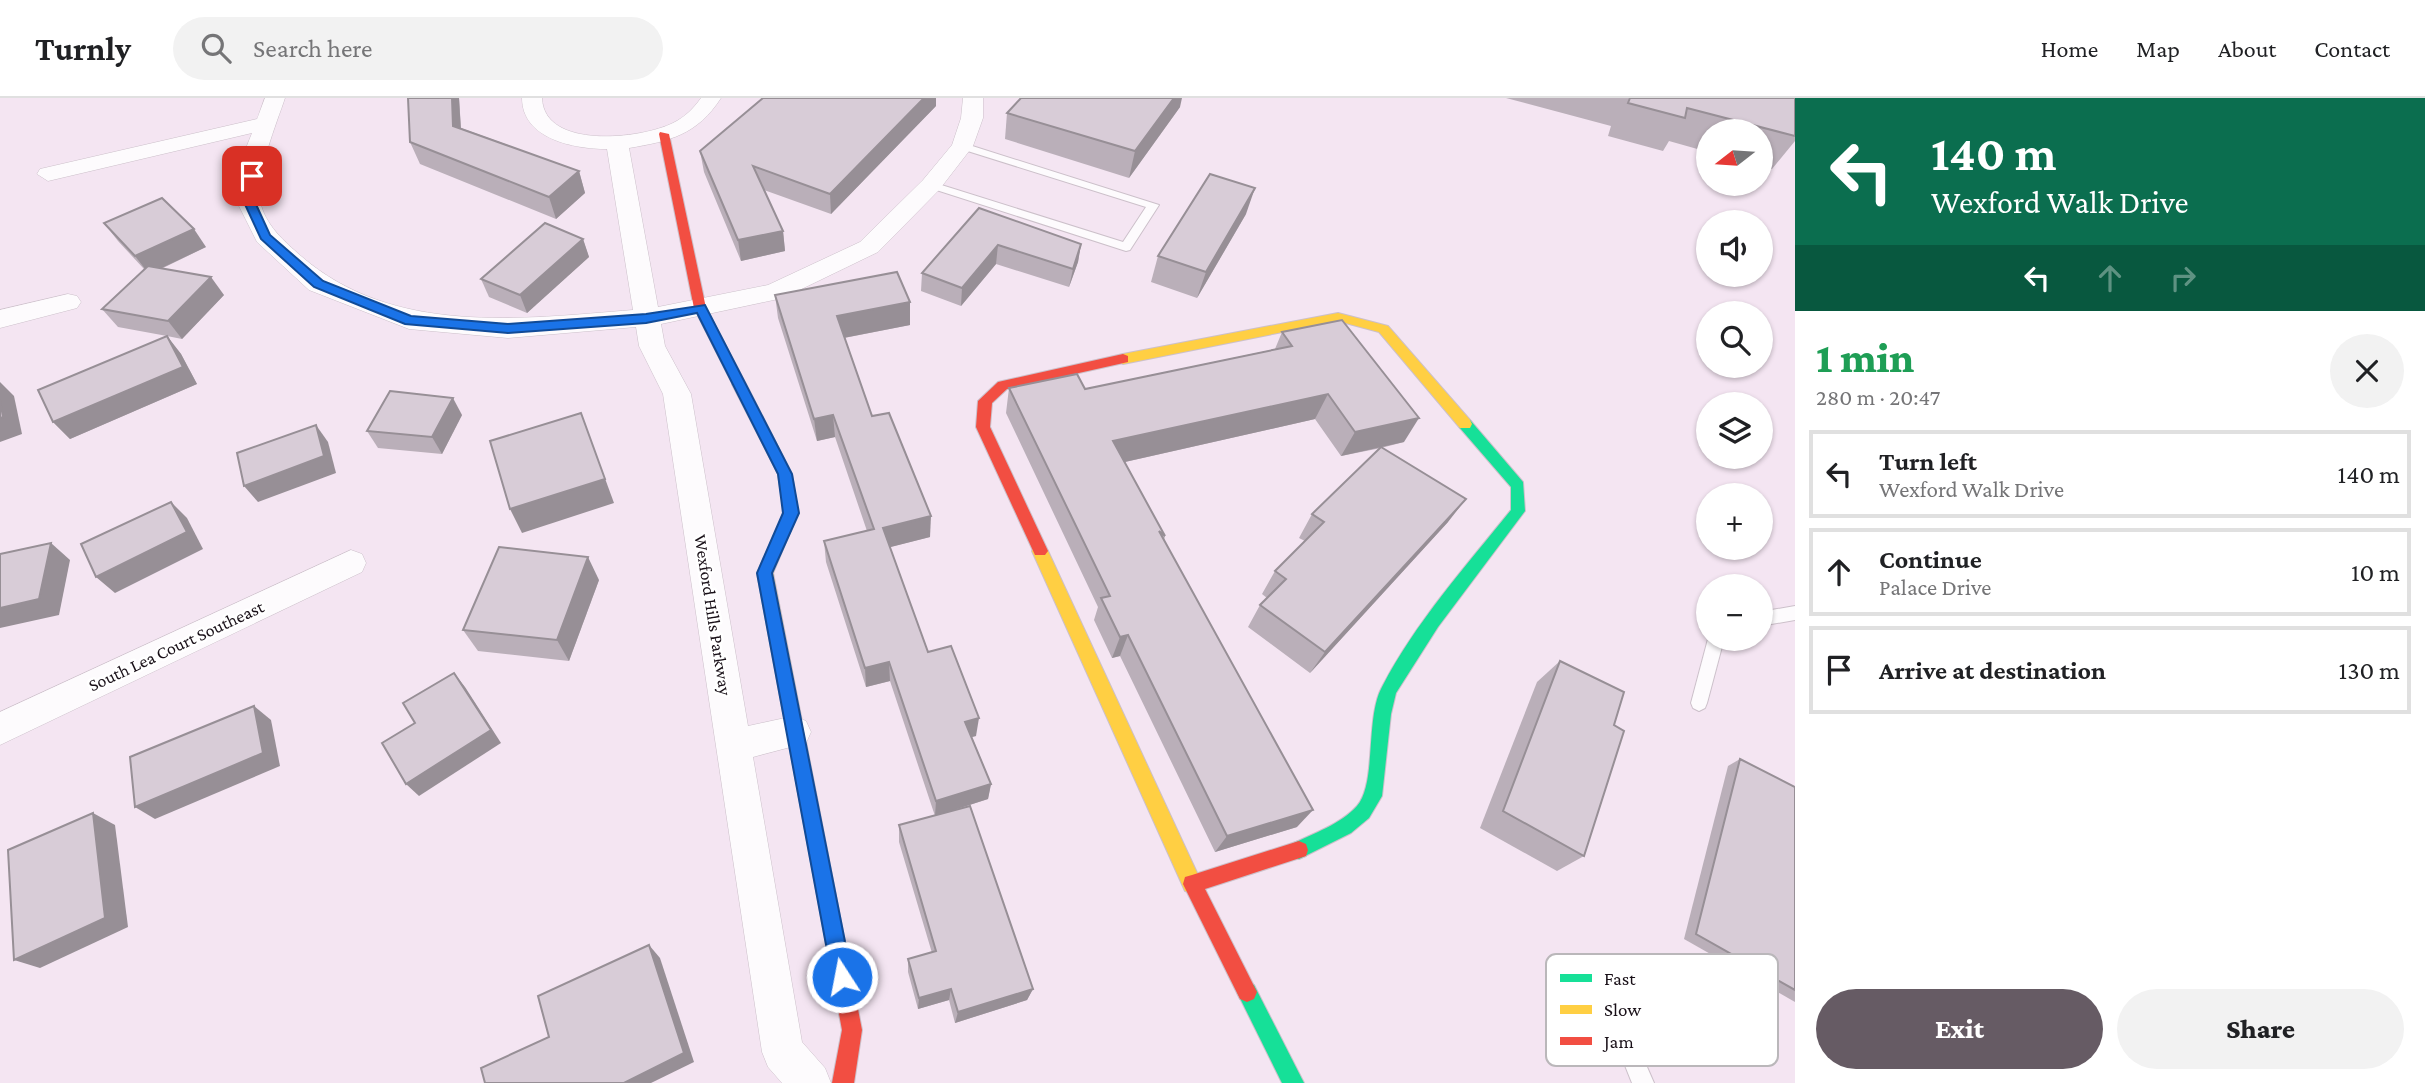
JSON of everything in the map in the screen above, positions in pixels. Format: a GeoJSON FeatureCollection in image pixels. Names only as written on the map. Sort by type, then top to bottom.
{"type":"FeatureCollection","features":[{"type":"Feature","properties":{"kind":"street"},"geometry":{"type":"LineString","coordinates":[[275,98],[255,153],[248,200],[265,237],[318,284],[409,320],[508,329],[646,318],[774,292],[869,247],[931,185],[962,146],[972,118],[973,98]]}},
{"type":"Feature","properties":{"kind":"street"},"geometry":{"type":"LineString","coordinates":[[532,98],[533,114],[551,130],[580,141],[617,144],[664,134],[691,121],[711,98]]}},
{"type":"Feature","properties":{"kind":"street"},"geometry":{"type":"LineString","coordinates":[[48,174],[266,123]]}},
{"type":"Feature","properties":{"kind":"street"},"geometry":{"type":"LineString","coordinates":[[664,134],[701,308],[785,474],[791,513],[765,573],[852,1030],[843,1083]]}},
{"type":"Feature","properties":{"kind":"street","name":"Wexford Hills Parkway"},"geometry":{"type":"LineString","coordinates":[[617,144],[652,346],[677,394],[783,1052],[810,1083]]}},
{"type":"Feature","properties":{"kind":"street"},"geometry":{"type":"LineString","coordinates":[[0,319],[68,302]]}},
{"type":"Feature","properties":{"kind":"street"},"geometry":{"type":"LineString","coordinates":[[1192,884],[1284,857],[1346,828],[1372,799],[1386,694],[1421,640],[1518,511],[1518,486],[1383,329],[1362,321],[1338,317],[1106,362],[1003,385],[985,401],[983,427],[1192,884],[1293,1083]]}},
{"type":"Feature","properties":{"kind":"street","name":"South Lea Court Southeast"},"geometry":{"type":"LineString","coordinates":[[0,729],[351,563]]}},
{"type":"Feature","properties":{"kind":"street"},"geometry":{"type":"LineString","coordinates":[[734,745],[794,732]]}},
{"type":"Feature","properties":{"kind":"lane"},"geometry":{"type":"LineString","coordinates":[[931,185],[1126,247],[1153,205],[962,146]]}},
{"type":"Feature","properties":{"kind":"lane"},"geometry":{"type":"LineString","coordinates":[[1773,617],[1795,613]]}},
{"type":"Feature","properties":{"kind":"lane"},"geometry":{"type":"LineString","coordinates":[[1699,703],[1713,651]]}},
{"type":"Feature","properties":{"kind":"lane"},"geometry":{"type":"LineString","coordinates":[[1636,1066],[1643,1083]]}},
{"type":"Feature","properties":{"kind":"building"},"geometry":{"type":"Polygon","coordinates":[[[408,98],[452,98],[453,126],[579,171],[549,197],[410,142],[408,98]]]}},
{"type":"Feature","properties":{"kind":"building"},"geometry":{"type":"Polygon","coordinates":[[[763,98],[924,98],[830,194],[753,166],[783,231],[738,240],[700,151],[763,98]]]}},
{"type":"Feature","properties":{"kind":"building"},"geometry":{"type":"Polygon","coordinates":[[[1021,98],[1174,98],[1135,151],[1007,113],[1021,98]]]}},
{"type":"Feature","properties":{"kind":"building"},"geometry":{"type":"Polygon","coordinates":[[[1630,98],[1795,98],[1795,136],[1773,130],[1773,119],[1729,119],[1687,108],[1685,118],[1628,103],[1630,98]]]}},
{"type":"Feature","properties":{"kind":"building"},"geometry":{"type":"Polygon","coordinates":[[[1210,174],[1255,188],[1206,272],[1158,256],[1210,174]]]}},
{"type":"Feature","properties":{"kind":"building"},"geometry":{"type":"Polygon","coordinates":[[[162,198],[194,229],[135,256],[104,223],[162,198]]]}},
{"type":"Feature","properties":{"kind":"building"},"geometry":{"type":"Polygon","coordinates":[[[979,208],[1081,244],[1073,269],[998,245],[962,288],[922,273],[979,208]]]}},
{"type":"Feature","properties":{"kind":"building"},"geometry":{"type":"Polygon","coordinates":[[[545,223],[583,239],[520,295],[481,279],[545,223]]]}},
{"type":"Feature","properties":{"kind":"building"},"geometry":{"type":"Polygon","coordinates":[[[148,266],[211,277],[168,321],[102,309],[148,266]]]}},
{"type":"Feature","properties":{"kind":"building"},"geometry":{"type":"Polygon","coordinates":[[[897,272],[910,302],[837,316],[872,416],[889,413],[931,516],[883,528],[928,652],[951,646],[979,718],[965,722],[991,784],[936,801],[889,662],[865,668],[824,541],[874,529],[833,415],[814,419],[775,295],[897,272]]]}},
{"type":"Feature","properties":{"kind":"building"},"geometry":{"type":"Polygon","coordinates":[[[1342,320],[1419,418],[1355,432],[1328,394],[1113,441],[1165,536],[1159,531],[1313,810],[1227,836],[1128,635],[1120,637],[1101,598],[1110,596],[1009,388],[1077,374],[1085,389],[1292,346],[1282,332],[1342,320]]]}},
{"type":"Feature","properties":{"kind":"building"},"geometry":{"type":"Polygon","coordinates":[[[167,336],[183,367],[53,422],[38,390],[167,336]]]}},
{"type":"Feature","properties":{"kind":"building"},"geometry":{"type":"Polygon","coordinates":[[[390,391],[453,398],[432,437],[367,431],[390,391]]]}},
{"type":"Feature","properties":{"kind":"building"},"geometry":{"type":"Polygon","coordinates":[[[581,413],[605,479],[510,509],[490,441],[581,413]]]}},
{"type":"Feature","properties":{"kind":"building"},"geometry":{"type":"Polygon","coordinates":[[[316,425],[324,456],[244,486],[237,453],[316,425]]]}},
{"type":"Feature","properties":{"kind":"building"},"geometry":{"type":"Polygon","coordinates":[[[1381,447],[1466,499],[1325,652],[1260,605],[1286,579],[1275,571],[1324,522],[1312,514],[1381,447]]]}},
{"type":"Feature","properties":{"kind":"building"},"geometry":{"type":"Polygon","coordinates":[[[171,502],[187,532],[96,577],[81,544],[171,502]]]}},
{"type":"Feature","properties":{"kind":"building"},"geometry":{"type":"Polygon","coordinates":[[[51,543],[39,599],[0,608],[0,554],[51,543]]]}},
{"type":"Feature","properties":{"kind":"building"},"geometry":{"type":"Polygon","coordinates":[[[499,547],[588,557],[557,640],[463,630],[499,547]]]}},
{"type":"Feature","properties":{"kind":"building"},"geometry":{"type":"Polygon","coordinates":[[[1560,661],[1624,692],[1614,725],[1624,731],[1584,856],[1503,811],[1560,661]]]}},
{"type":"Feature","properties":{"kind":"building"},"geometry":{"type":"Polygon","coordinates":[[[454,673],[491,730],[406,784],[382,743],[415,723],[403,703],[454,673]]]}},
{"type":"Feature","properties":{"kind":"building"},"geometry":{"type":"Polygon","coordinates":[[[254,706],[263,753],[135,807],[130,757],[254,706]]]}},
{"type":"Feature","properties":{"kind":"building"},"geometry":{"type":"Polygon","coordinates":[[[1740,759],[1795,787],[1795,990],[1778,980],[1778,954],[1731,954],[1696,934],[1740,759]]]}},
{"type":"Feature","properties":{"kind":"building"},"geometry":{"type":"Polygon","coordinates":[[[970,806],[1033,989],[958,1012],[951,989],[919,998],[908,959],[936,951],[899,825],[970,806]]]}},
{"type":"Feature","properties":{"kind":"building"},"geometry":{"type":"Polygon","coordinates":[[[93,813],[105,918],[14,960],[8,850],[93,813]]]}},
{"type":"Feature","properties":{"kind":"building"},"geometry":{"type":"Polygon","coordinates":[[[649,945],[684,1053],[624,1083],[485,1083],[481,1068],[549,1037],[538,996],[649,945]]]}},
{"type":"Feature","properties":{"kind":"traffic: fast"},"geometry":{"type":"LineString","coordinates":[[1299,850],[1345,827],[1363,812],[1373,796],[1382,714],[1388,691],[1432,622],[1518,511],[1518,486],[1465,424]]}},
{"type":"Feature","properties":{"kind":"traffic: fast"},"geometry":{"type":"LineString","coordinates":[[1247,992],[1293,1083]]}},
{"type":"Feature","properties":{"kind":"traffic: slow"},"geometry":{"type":"LineString","coordinates":[[1123,359],[1338,317],[1383,329],[1465,424]]}},
{"type":"Feature","properties":{"kind":"traffic: slow"},"geometry":{"type":"LineString","coordinates":[[739,384],[785,474],[791,513],[765,573],[808,798]]}},
{"type":"Feature","properties":{"kind":"traffic: slow"},"geometry":{"type":"LineString","coordinates":[[1040,551],[1192,884]]}},
{"type":"Feature","properties":{"kind":"traffic: jam"},"geometry":{"type":"LineString","coordinates":[[664,134],[700,308],[739,384]]}},
{"type":"Feature","properties":{"kind":"traffic: jam"},"geometry":{"type":"LineString","coordinates":[[1040,551],[983,427],[985,401],[1003,385],[1123,359]]}},
{"type":"Feature","properties":{"kind":"traffic: jam"},"geometry":{"type":"LineString","coordinates":[[808,798],[852,1030],[843,1083]]}},
{"type":"Feature","properties":{"kind":"traffic: jam"},"geometry":{"type":"LineString","coordinates":[[1247,992],[1192,884],[1299,850]]}},
{"type":"Feature","properties":{"kind":"route"},"geometry":{"type":"LineString","coordinates":[[252,176],[248,200],[265,237],[318,284],[409,320],[508,329],[646,318],[701,308],[785,474],[791,513],[765,573],[842,977]]}}]}
